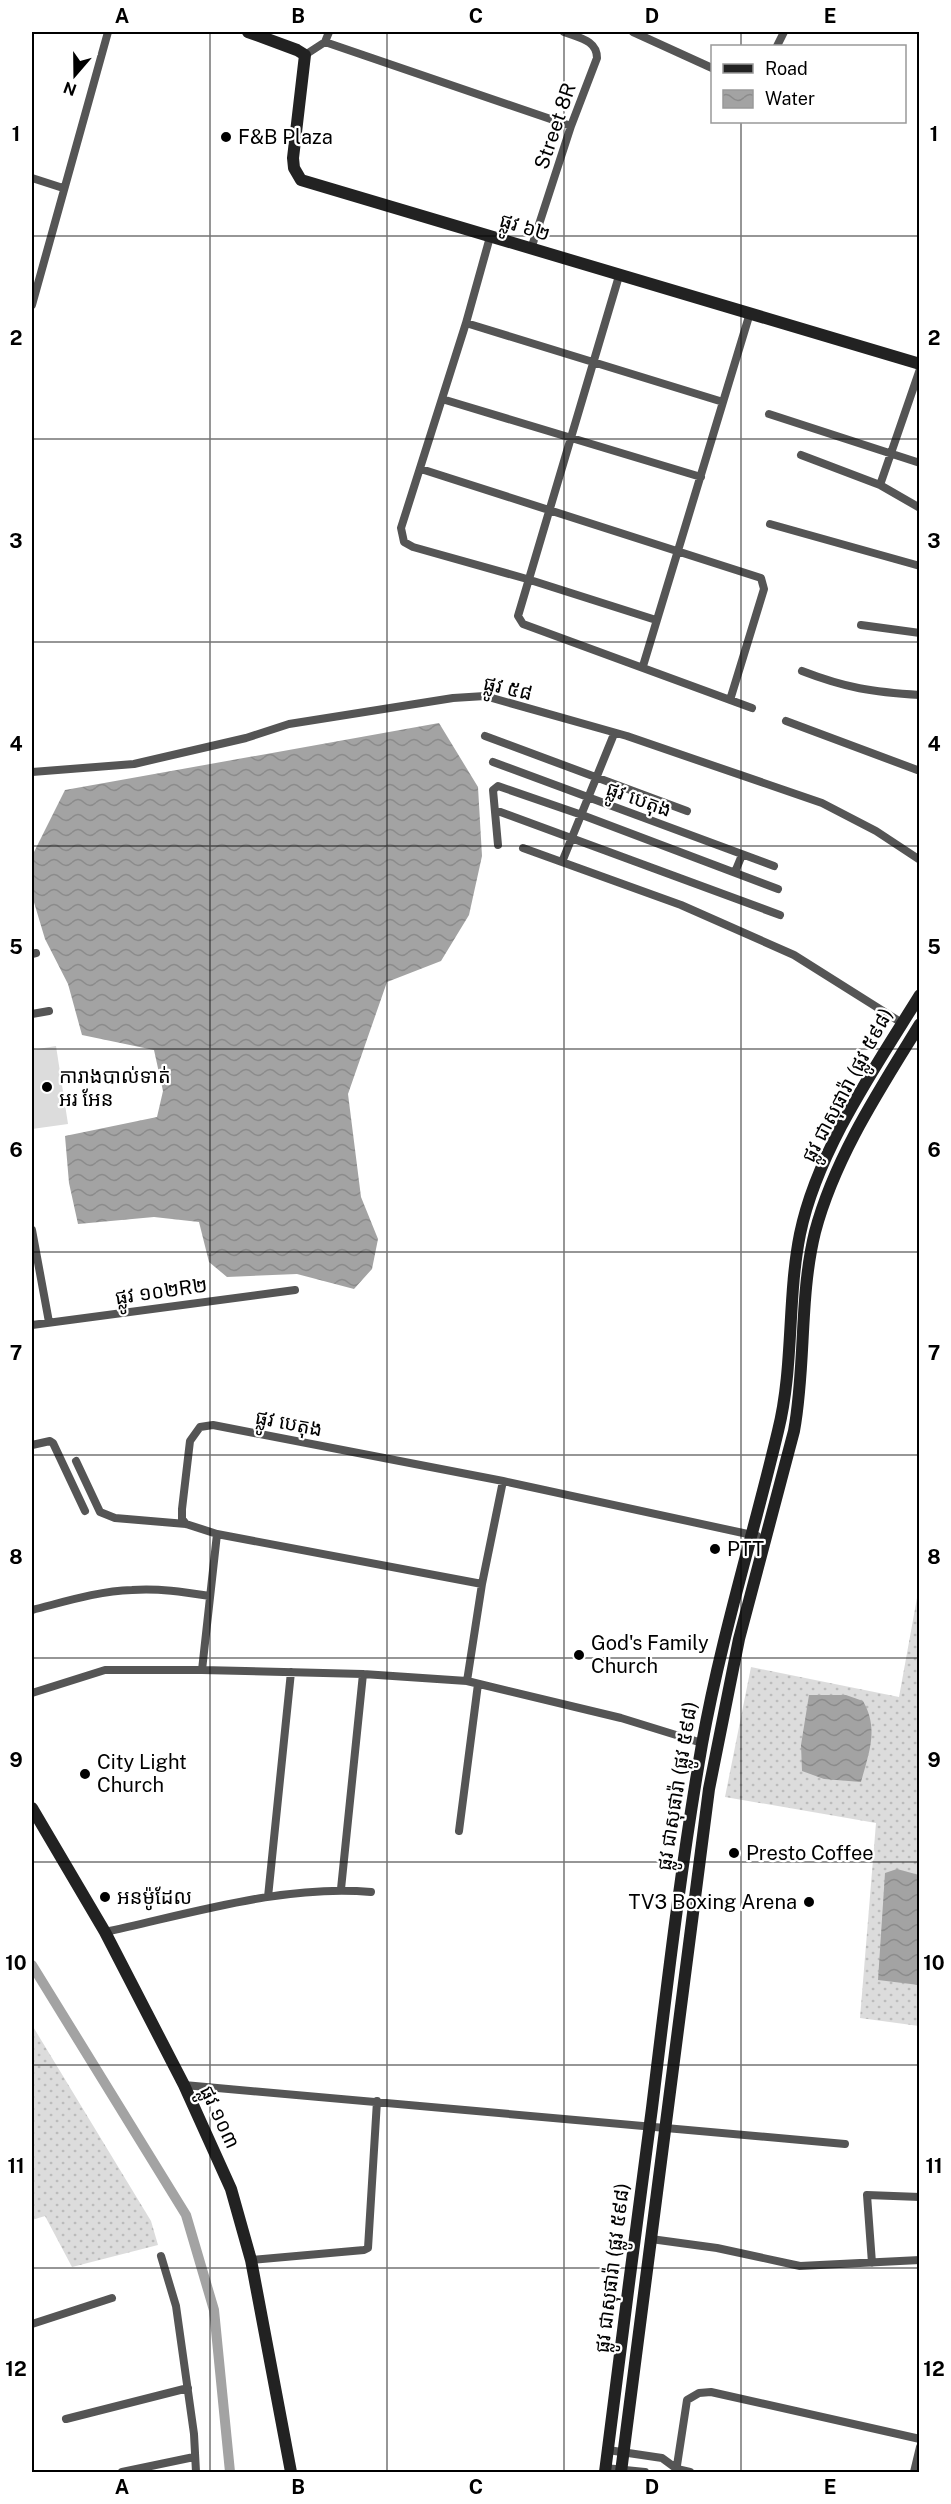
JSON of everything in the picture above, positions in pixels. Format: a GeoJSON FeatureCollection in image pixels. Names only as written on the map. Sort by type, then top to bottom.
{"type":"FeatureCollection","features":[{"type":"Feature","properties":{"kind":"main road"},"geometry":{"type":"LineString","coordinates":[[248,32],[305,55]]}},
{"type":"Feature","properties":{"kind":"main road","name":"ផ្លូវ ៦២"},"geometry":{"type":"LineString","coordinates":[[305,55],[293,158],[294,168],[301,180],[920,364]]}},
{"type":"Feature","properties":{"kind":"main road","name":"ផ្លូវ ជាសុផារ៉ា (ផ្លូវ ៥៩៨)"},"geometry":{"type":"LineString","coordinates":[[605,2470],[682,1879],[702,1743],[723,1638],[785,1396],[790,1305],[801,1229],[840,1130],[872,1072],[920,995]]}},
{"type":"Feature","properties":{"kind":"main road","name":"ផ្លូវ ជាសុផារ៉ា (ផ្លូវ ៥៩៨)"},"geometry":{"type":"LineString","coordinates":[[621,2471],[709,1789],[740,1639],[794,1431],[800,1398],[804,1307],[809,1268],[818,1225],[854,1136],[920,1024]]}},
{"type":"Feature","properties":{"kind":"main road","name":"ផ្លូវ ១០៣"},"geometry":{"type":"LineString","coordinates":[[32,1808],[105,1932],[184,2085],[231,2190],[251,2260],[291,2472]]}},
{"type":"Feature","properties":{"kind":"main road"},"geometry":{"type":"LineString","coordinates":[[682,1879],[697,1881]]}},
{"type":"Feature","properties":{"kind":"main road"},"geometry":{"type":"LineString","coordinates":[[627,2298],[643,2300]]}},
{"type":"Feature","properties":{"kind":"street"},"geometry":{"type":"LineString","coordinates":[[32,305],[108,32]]}},
{"type":"Feature","properties":{"kind":"street"},"geometry":{"type":"LineString","coordinates":[[305,55],[324,42],[329,32]]}},
{"type":"Feature","properties":{"kind":"street","name":"Street 8R"},"geometry":{"type":"LineString","coordinates":[[531,249],[571,126],[597,58],[597,49],[592,44],[564,32]]}},
{"type":"Feature","properties":{"kind":"street"},"geometry":{"type":"LineString","coordinates":[[633,32],[711,68]]}},
{"type":"Feature","properties":{"kind":"street"},"geometry":{"type":"LineString","coordinates":[[324,42],[571,126]]}},
{"type":"Feature","properties":{"kind":"street"},"geometry":{"type":"LineString","coordinates":[[32,178],[63,188]]}},
{"type":"Feature","properties":{"kind":"street"},"geometry":{"type":"LineString","coordinates":[[490,237],[466,323],[401,528],[404,542],[413,547],[527,579],[656,620]]}},
{"type":"Feature","properties":{"kind":"street"},"geometry":{"type":"LineString","coordinates":[[619,276],[527,579],[518,616],[523,624],[643,666],[752,708]]}},
{"type":"Feature","properties":{"kind":"street"},"geometry":{"type":"LineString","coordinates":[[643,666],[750,313]]}},
{"type":"Feature","properties":{"kind":"street"},"geometry":{"type":"LineString","coordinates":[[466,323],[723,402]]}},
{"type":"Feature","properties":{"kind":"street"},"geometry":{"type":"LineString","coordinates":[[880,485],[920,369]]}},
{"type":"Feature","properties":{"kind":"street"},"geometry":{"type":"LineString","coordinates":[[442,399],[701,477]]}},
{"type":"Feature","properties":{"kind":"street"},"geometry":{"type":"LineString","coordinates":[[769,414],[920,463]]}},
{"type":"Feature","properties":{"kind":"street"},"geometry":{"type":"LineString","coordinates":[[801,455],[880,485],[920,508]]}},
{"type":"Feature","properties":{"kind":"street"},"geometry":{"type":"LineString","coordinates":[[420,469],[760,578],[764,589],[730,700]]}},
{"type":"Feature","properties":{"kind":"street"},"geometry":{"type":"LineString","coordinates":[[770,524],[920,566]]}},
{"type":"Feature","properties":{"kind":"street"},"geometry":{"type":"LineString","coordinates":[[861,625],[920,633]]}},
{"type":"Feature","properties":{"kind":"street"},"geometry":{"type":"LineString","coordinates":[[802,671],[830,682],[868,691],[920,695]]}},
{"type":"Feature","properties":{"kind":"street","name":"ផ្លូវ ៥៨"},"geometry":{"type":"LineString","coordinates":[[32,771],[134,764],[237,741],[289,724],[485,696],[724,768],[822,803],[876,831],[920,860]]}},
{"type":"Feature","properties":{"kind":"street"},"geometry":{"type":"LineString","coordinates":[[786,721],[920,771]]}},
{"type":"Feature","properties":{"kind":"street"},"geometry":{"type":"LineString","coordinates":[[562,862],[614,734]]}},
{"type":"Feature","properties":{"kind":"street"},"geometry":{"type":"LineString","coordinates":[[485,736],[687,811]]}},
{"type":"Feature","properties":{"kind":"street","name":"ផ្លូវ បេតុង"},"geometry":{"type":"LineString","coordinates":[[493,762],[774,866]]}},
{"type":"Feature","properties":{"kind":"street"},"geometry":{"type":"LineString","coordinates":[[498,845],[493,790],[498,786],[778,889]]}},
{"type":"Feature","properties":{"kind":"street"},"geometry":{"type":"LineString","coordinates":[[495,810],[780,915]]}},
{"type":"Feature","properties":{"kind":"street"},"geometry":{"type":"LineString","coordinates":[[523,848],[681,905],[794,955],[903,1023]]}},
{"type":"Feature","properties":{"kind":"street"},"geometry":{"type":"LineString","coordinates":[[735,872],[742,855]]}},
{"type":"Feature","properties":{"kind":"street"},"geometry":{"type":"LineString","coordinates":[[32,1014],[49,1011]]}},
{"type":"Feature","properties":{"kind":"street"},"geometry":{"type":"LineString","coordinates":[[32,1230],[49,1322]]}},
{"type":"Feature","properties":{"kind":"street","name":"ផ្លូវ ១០២R២"},"geometry":{"type":"LineString","coordinates":[[32,1325],[295,1290]]}},
{"type":"Feature","properties":{"kind":"street","name":"ផ្លូវ បេតុង"},"geometry":{"type":"LineString","coordinates":[[186,1524],[182,1519],[182,1509],[190,1441],[200,1427],[213,1425],[503,1481],[766,1538]]}},
{"type":"Feature","properties":{"kind":"street"},"geometry":{"type":"LineString","coordinates":[[32,1445],[50,1441],[53,1443],[85,1511]]}},
{"type":"Feature","properties":{"kind":"street"},"geometry":{"type":"LineString","coordinates":[[76,1461],[100,1512],[115,1518],[186,1524],[217,1534],[482,1584]]}},
{"type":"Feature","properties":{"kind":"street"},"geometry":{"type":"LineString","coordinates":[[467,1681],[482,1584],[503,1481]]}},
{"type":"Feature","properties":{"kind":"street"},"geometry":{"type":"LineString","coordinates":[[202,1670],[217,1534]]}},
{"type":"Feature","properties":{"kind":"street"},"geometry":{"type":"LineString","coordinates":[[32,1610],[133,1590],[174,1590],[210,1596]]}},
{"type":"Feature","properties":{"kind":"street"},"geometry":{"type":"LineString","coordinates":[[32,1693],[105,1670],[363,1674],[467,1681],[621,1718],[702,1743]]}},
{"type":"Feature","properties":{"kind":"street"},"geometry":{"type":"LineString","coordinates":[[268,1897],[291,1672]]}},
{"type":"Feature","properties":{"kind":"street"},"geometry":{"type":"LineString","coordinates":[[341,1889],[363,1674]]}},
{"type":"Feature","properties":{"kind":"street"},"geometry":{"type":"LineString","coordinates":[[459,1831],[478,1684]]}},
{"type":"Feature","properties":{"kind":"street"},"geometry":{"type":"LineString","coordinates":[[105,1932],[268,1897],[341,1889],[371,1892]]}},
{"type":"Feature","properties":{"kind":"street"},"geometry":{"type":"LineString","coordinates":[[184,2085],[845,2144]]}},
{"type":"Feature","properties":{"kind":"street"},"geometry":{"type":"LineString","coordinates":[[251,2260],[368,2248],[377,2101]]}},
{"type":"Feature","properties":{"kind":"street"},"geometry":{"type":"LineString","coordinates":[[872,2263],[867,2196],[920,2197]]}},
{"type":"Feature","properties":{"kind":"street"},"geometry":{"type":"LineString","coordinates":[[651,2239],[717,2248],[800,2266],[920,2260]]}},
{"type":"Feature","properties":{"kind":"street"},"geometry":{"type":"LineString","coordinates":[[161,2256],[176,2306],[194,2434],[196,2472]]}},
{"type":"Feature","properties":{"kind":"street"},"geometry":{"type":"LineString","coordinates":[[32,2324],[112,2298]]}},
{"type":"Feature","properties":{"kind":"street"},"geometry":{"type":"LineString","coordinates":[[66,2419],[188,2388]]}},
{"type":"Feature","properties":{"kind":"street"},"geometry":{"type":"LineString","coordinates":[[676,2471],[687,2400],[699,2393],[711,2392],[920,2439]]}},
{"type":"Feature","properties":{"kind":"street"},"geometry":{"type":"LineString","coordinates":[[914,2472],[920,2447]]}},
{"type":"Feature","properties":{"kind":"street"},"geometry":{"type":"LineString","coordinates":[[608,2450],[662,2457],[676,2471]]}},
{"type":"Feature","properties":{"kind":"street"},"geometry":{"type":"LineString","coordinates":[[122,2472],[194,2457]]}},
{"type":"Feature","properties":{"kind":"street"},"geometry":{"type":"LineString","coordinates":[[605,2470],[645,2472]]}},
{"type":"Feature","properties":{"kind":"street"},"geometry":{"type":"LineString","coordinates":[[666,2472],[690,2472]]}},
{"type":"Feature","properties":{"kind":"shaded area","name":"ការាងបាល់ទាត់ អរ អែន"},"geometry":{"type":"Polygon","coordinates":[[[56,1046],[68,1124],[32,1129],[32,1050],[56,1046]]]}},
{"type":"Feature","properties":{"kind":"shaded area"},"geometry":{"type":"Polygon","coordinates":[[[919,1587],[919,2026],[860,2018],[876,1823],[725,1797],[751,1667],[899,1697],[919,1587]]]}},
{"type":"Feature","properties":{"kind":"shaded area"},"geometry":{"type":"Polygon","coordinates":[[[32,2025],[151,2221],[158,2245],[72,2267],[45,2216],[32,2220],[32,2025]]]}},
{"type":"Feature","properties":{"kind":"water"},"geometry":{"type":"Polygon","coordinates":[[[439,723],[478,787],[482,856],[469,915],[441,961],[387,982],[348,1094],[361,1197],[378,1239],[372,1269],[354,1289],[297,1274],[227,1277],[209,1262],[199,1222],[154,1217],[78,1224],[69,1183],[65,1136],[157,1117],[163,1091],[154,1050],[82,1035],[68,984],[45,939],[33,899],[33,854],[65,790],[439,723]]]}},
{"type":"Feature","properties":{"kind":"water"},"geometry":{"type":"Polygon","coordinates":[[[809,1695],[846,1695],[863,1701],[871,1721],[872,1731],[861,1782],[824,1779],[802,1771],[801,1745],[809,1695]]]}},
{"type":"Feature","properties":{"kind":"water"},"geometry":{"type":"Polygon","coordinates":[[[897,1869],[919,1875],[919,1985],[878,1980],[885,1873],[897,1869]]]}},
{"type":"Feature","properties":{"kind":"waterway"},"geometry":{"type":"LineString","coordinates":[[32,1965],[186,2215],[214,2310],[230,2472]]}},
{"type":"Feature","properties":{"kind":"place","name":"F&B Plaza"},"geometry":{"type":"Point","coordinates":[226,137]}},
{"type":"Feature","properties":{"kind":"place","name":"ការាងបាល់ទាត់ អរ អែន"},"geometry":{"type":"Point","coordinates":[47,1087]}},
{"type":"Feature","properties":{"kind":"place","name":"PTT"},"geometry":{"type":"Point","coordinates":[715,1549]}},
{"type":"Feature","properties":{"kind":"place","name":"God's Family Church"},"geometry":{"type":"Point","coordinates":[579,1655]}},
{"type":"Feature","properties":{"kind":"place","name":"City Light Church"},"geometry":{"type":"Point","coordinates":[85,1774]}},
{"type":"Feature","properties":{"kind":"place","name":"Presto Coffee"},"geometry":{"type":"Point","coordinates":[734,1853]}},
{"type":"Feature","properties":{"kind":"place","name":"អនម៉ូដែល"},"geometry":{"type":"Point","coordinates":[105,1897]}},
{"type":"Feature","properties":{"kind":"place","name":"TV3 Boxing Arena"},"geometry":{"type":"Point","coordinates":[809,1902]}}]}
